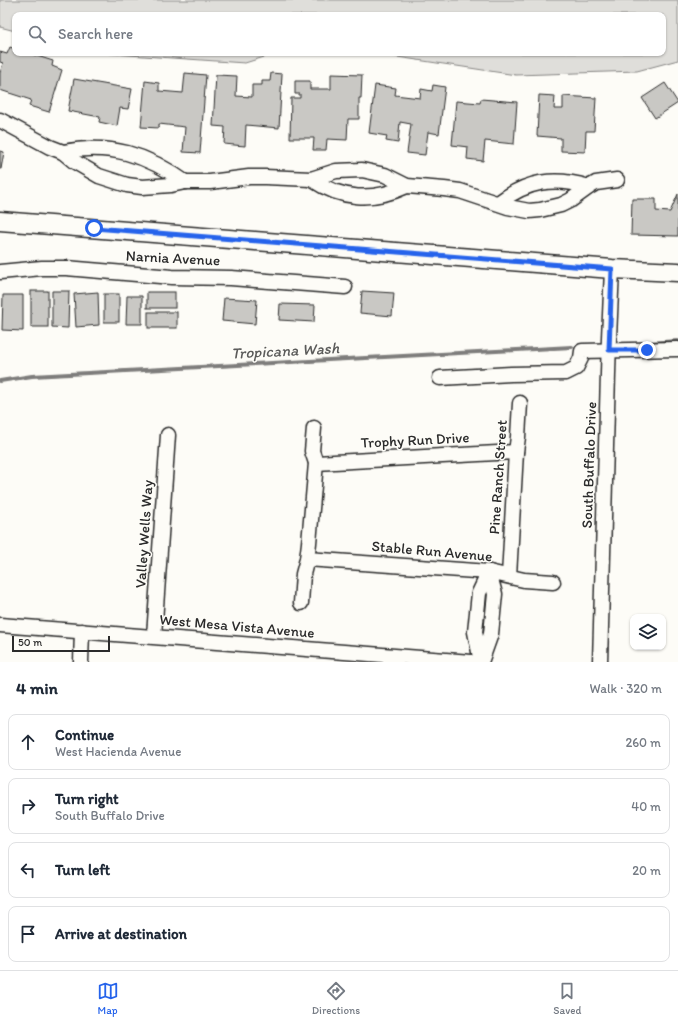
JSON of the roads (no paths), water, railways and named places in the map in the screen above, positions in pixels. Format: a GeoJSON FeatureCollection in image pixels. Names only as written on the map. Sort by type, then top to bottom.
{"type":"FeatureCollection","features":[{"type":"Feature","properties":{"kind":"main road"},"geometry":{"type":"LineString","coordinates":[[0,221],[612,269],[678,272]]}},
{"type":"Feature","properties":{"kind":"street"},"geometry":{"type":"LineString","coordinates":[[0,120],[50,147],[63,152],[74,162],[99,176],[127,185],[156,187],[185,182],[210,182],[235,178],[265,177],[311,179],[336,171],[362,170],[385,175],[406,186],[460,191],[518,210],[529,211],[551,208],[572,200],[589,187],[604,181],[617,180]]}},
{"type":"Feature","properties":{"kind":"street"},"geometry":{"type":"LineString","coordinates":[[63,152],[80,148],[95,148],[126,153],[157,164],[185,182]]}},
{"type":"Feature","properties":{"kind":"street"},"geometry":{"type":"LineString","coordinates":[[311,179],[322,187],[334,192],[359,197],[384,195],[406,186]]}},
{"type":"Feature","properties":{"kind":"street"},"geometry":{"type":"LineString","coordinates":[[498,203],[516,190],[537,183],[563,181],[589,187]]}},
{"type":"Feature","properties":{"kind":"street","name":"Narnia Avenue"},"geometry":{"type":"LineString","coordinates":[[0,272],[66,268],[166,276],[232,278],[345,287]]}},
{"type":"Feature","properties":{"kind":"street","name":"South Buffalo Drive"},"geometry":{"type":"LineString","coordinates":[[600,662],[612,269]]}},
{"type":"Feature","properties":{"kind":"street"},"geometry":{"type":"LineString","coordinates":[[440,378],[566,373],[576,368],[581,358],[582,351],[678,349]]}},
{"type":"Feature","properties":{"kind":"street","name":"Pine Ranch Street"},"geometry":{"type":"LineString","coordinates":[[509,576],[520,403]]}},
{"type":"Feature","properties":{"kind":"street"},"geometry":{"type":"LineString","coordinates":[[301,603],[303,574],[308,559],[316,463],[312,451],[314,428]]}},
{"type":"Feature","properties":{"kind":"street","name":"Valley Wells Way"},"geometry":{"type":"LineString","coordinates":[[154,636],[168,435]]}},
{"type":"Feature","properties":{"kind":"street","name":"Trophy Run Drive"},"geometry":{"type":"LineString","coordinates":[[316,463],[516,452]]}},
{"type":"Feature","properties":{"kind":"street","name":"Stable Run Avenue"},"geometry":{"type":"LineString","coordinates":[[308,559],[489,572],[524,580],[553,582]]}},
{"type":"Feature","properties":{"kind":"street"},"geometry":{"type":"LineString","coordinates":[[481,662],[475,632],[479,593],[489,572]]}},
{"type":"Feature","properties":{"kind":"street","name":"West Mesa Vista Avenue"},"geometry":{"type":"LineString","coordinates":[[0,625],[154,636],[316,656],[471,662]]}},
{"type":"Feature","properties":{"kind":"street"},"geometry":{"type":"LineString","coordinates":[[81,662],[82,631]]}},
{"type":"Feature","properties":{"kind":"waterway","name":"Tropicana Wash"},"geometry":{"type":"LineString","coordinates":[[648,343],[678,341]]}},
{"type":"Feature","properties":{"kind":"waterway","name":"Tropicana Wash"},"geometry":{"type":"LineString","coordinates":[[0,381],[32,376],[572,347]]}}]}
